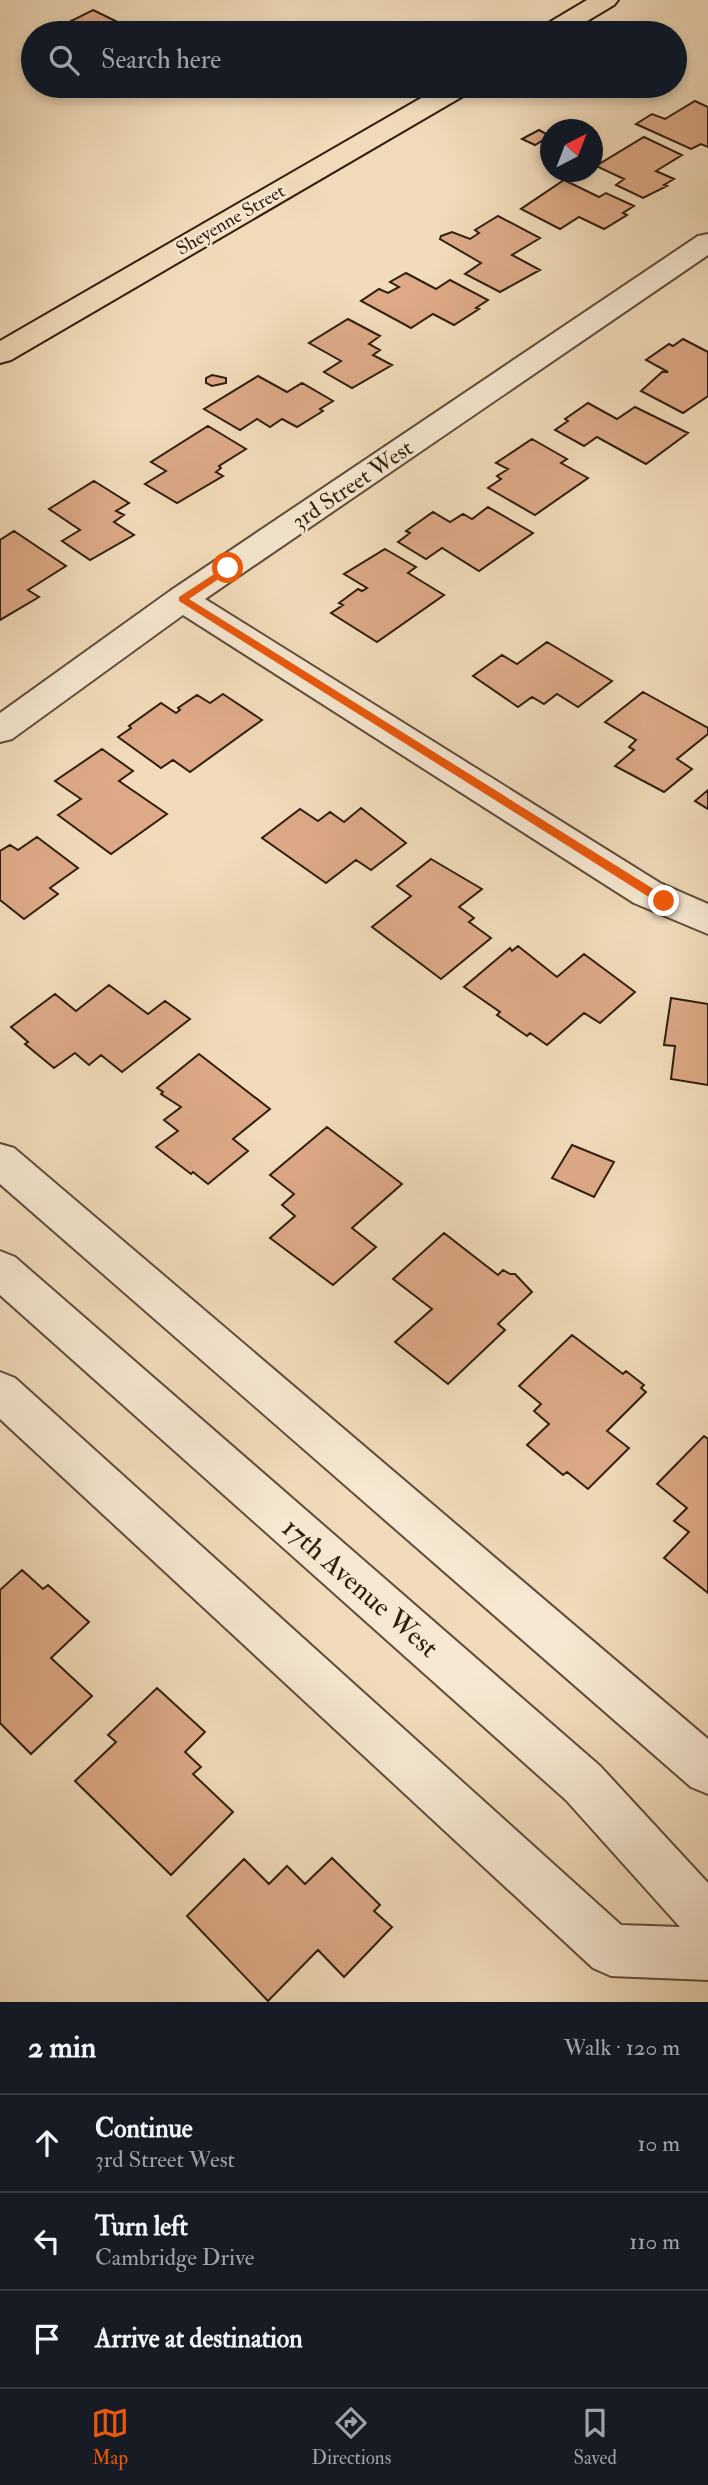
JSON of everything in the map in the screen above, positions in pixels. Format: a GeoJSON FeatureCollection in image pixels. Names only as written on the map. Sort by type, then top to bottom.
{"type":"FeatureCollection","features":[{"type":"Feature","properties":{"kind":"main road"},"geometry":{"type":"LineString","coordinates":[[569,21],[605,0]]}},
{"type":"Feature","properties":{"kind":"main road","name":"Sheyenne Street"},"geometry":{"type":"LineString","coordinates":[[0,354],[440,98]]}},
{"type":"Feature","properties":{"kind":"street","name":"3rd Street West"},"geometry":{"type":"LineString","coordinates":[[0,730],[183,599],[708,242]]}},
{"type":"Feature","properties":{"kind":"street"},"geometry":{"type":"LineString","coordinates":[[183,599],[648,892],[708,920]]}},
{"type":"Feature","properties":{"kind":"street"},"geometry":{"type":"LineString","coordinates":[[0,1160],[708,1770]]}},
{"type":"Feature","properties":{"kind":"street","name":"17th Avenue West"},"geometry":{"type":"LineString","coordinates":[[0,1269],[583,1783],[708,1920]]}},
{"type":"Feature","properties":{"kind":"street"},"geometry":{"type":"LineString","coordinates":[[0,1391],[611,1950],[708,1954]]}},
{"type":"Feature","properties":{"kind":"building"},"geometry":{"type":"Polygon","coordinates":[[[93,10],[115,21],[71,21],[93,10]]]}},
{"type":"Feature","properties":{"kind":"building"},"geometry":{"type":"Polygon","coordinates":[[[695,101],[708,107],[708,147],[701,144],[691,149],[636,124],[652,114],[665,119],[695,101]]]}},
{"type":"Feature","properties":{"kind":"building"},"geometry":{"type":"Polygon","coordinates":[[[540,131],[540,142],[535,145],[522,139],[540,131]]]}},
{"type":"Feature","properties":{"kind":"building"},"geometry":{"type":"Polygon","coordinates":[[[644,137],[682,155],[656,171],[674,179],[664,185],[667,186],[643,198],[616,185],[624,179],[603,169],[603,162],[644,137]]]}},
{"type":"Feature","properties":{"kind":"building"},"geometry":{"type":"Polygon","coordinates":[[[561,182],[568,182],[599,197],[606,193],[634,206],[623,213],[627,215],[604,229],[579,217],[560,229],[521,209],[561,182]]]}},
{"type":"Feature","properties":{"kind":"building"},"geometry":{"type":"Polygon","coordinates":[[[498,216],[540,238],[512,255],[540,270],[500,292],[465,274],[481,263],[440,239],[452,232],[470,239],[479,233],[475,230],[498,216]]]}},
{"type":"Feature","properties":{"kind":"building"},"geometry":{"type":"Polygon","coordinates":[[[406,273],[436,289],[450,280],[488,300],[454,325],[433,314],[411,328],[361,301],[379,289],[388,293],[399,287],[390,282],[406,273]]]}},
{"type":"Feature","properties":{"kind":"building"},"geometry":{"type":"Polygon","coordinates":[[[348,319],[380,336],[369,344],[380,350],[373,355],[392,365],[352,388],[324,372],[341,361],[309,343],[348,319]]]}},
{"type":"Feature","properties":{"kind":"building"},"geometry":{"type":"Polygon","coordinates":[[[683,339],[708,352],[708,396],[683,413],[641,391],[662,372],[668,372],[646,360],[669,344],[673,346],[683,339]]]}},
{"type":"Feature","properties":{"kind":"building"},"geometry":{"type":"Polygon","coordinates":[[[212,375],[226,378],[226,383],[212,386],[206,383],[206,378],[212,375]]]}},
{"type":"Feature","properties":{"kind":"building"},"geometry":{"type":"Polygon","coordinates":[[[258,376],[287,392],[302,383],[333,401],[320,409],[323,411],[297,427],[282,419],[270,427],[257,419],[240,430],[204,409],[258,376]]]}},
{"type":"Feature","properties":{"kind":"building"},"geometry":{"type":"Polygon","coordinates":[[[588,403],[617,419],[635,407],[688,433],[646,464],[597,437],[584,446],[555,430],[568,421],[565,419],[588,403]]]}},
{"type":"Feature","properties":{"kind":"building"},"geometry":{"type":"Polygon","coordinates":[[[208,426],[246,449],[219,466],[221,468],[216,472],[223,476],[177,503],[145,484],[166,471],[151,462],[208,426]]]}},
{"type":"Feature","properties":{"kind":"building"},"geometry":{"type":"Polygon","coordinates":[[[532,439],[567,459],[561,463],[588,478],[535,515],[488,488],[501,479],[497,476],[508,469],[496,463],[532,439]]]}},
{"type":"Feature","properties":{"kind":"building"},"geometry":{"type":"Polygon","coordinates":[[[94,481],[129,503],[116,511],[124,515],[114,522],[134,535],[90,560],[62,541],[80,530],[49,509],[94,481]]]}},
{"type":"Feature","properties":{"kind":"building"},"geometry":{"type":"Polygon","coordinates":[[[488,507],[533,533],[479,571],[442,548],[426,559],[398,542],[410,533],[406,531],[433,512],[450,522],[463,514],[472,519],[488,507]]]}},
{"type":"Feature","properties":{"kind":"building"},"geometry":{"type":"Polygon","coordinates":[[[14,531],[66,566],[28,590],[39,597],[0,620],[0,540],[14,531]]]}},
{"type":"Feature","properties":{"kind":"building"},"geometry":{"type":"Polygon","coordinates":[[[385,549],[416,567],[408,573],[444,595],[377,642],[331,613],[343,605],[339,603],[358,589],[362,591],[367,588],[344,574],[385,549]]]}},
{"type":"Feature","properties":{"kind":"building"},"geometry":{"type":"Polygon","coordinates":[[[547,642],[612,681],[578,707],[557,694],[544,704],[532,697],[518,707],[473,676],[502,655],[517,664],[547,642]]]}},
{"type":"Feature","properties":{"kind":"building"},"geometry":{"type":"Polygon","coordinates":[[[643,692],[708,728],[708,734],[677,759],[692,769],[664,792],[615,766],[634,750],[629,747],[636,740],[605,722],[643,692]]]}},
{"type":"Feature","properties":{"kind":"building"},"geometry":{"type":"Polygon","coordinates":[[[223,694],[262,720],[190,772],[173,760],[161,768],[118,737],[161,703],[176,713],[180,710],[178,708],[197,695],[210,703],[223,694]]]}},
{"type":"Feature","properties":{"kind":"building"},"geometry":{"type":"Polygon","coordinates":[[[102,749],[133,771],[119,781],[167,814],[111,854],[58,815],[81,799],[55,781],[102,749]]]}},
{"type":"Feature","properties":{"kind":"building"},"geometry":{"type":"Polygon","coordinates":[[[708,790],[708,809],[695,801],[708,790]]]}},
{"type":"Feature","properties":{"kind":"building"},"geometry":{"type":"Polygon","coordinates":[[[361,808],[406,843],[371,870],[356,860],[326,883],[262,838],[300,809],[318,821],[330,812],[344,822],[361,808]]]}},
{"type":"Feature","properties":{"kind":"building"},"geometry":{"type":"Polygon","coordinates":[[[37,837],[78,868],[50,888],[58,894],[24,919],[0,900],[0,851],[10,845],[18,850],[37,837]]]}},
{"type":"Feature","properties":{"kind":"building"},"geometry":{"type":"Polygon","coordinates":[[[431,859],[482,889],[459,907],[474,918],[469,922],[491,938],[441,979],[372,927],[411,896],[397,886],[431,859]]]}},
{"type":"Feature","properties":{"kind":"building"},"geometry":{"type":"Polygon","coordinates":[[[518,946],[557,977],[584,954],[635,992],[600,1023],[584,1013],[547,1045],[530,1033],[527,1036],[497,1015],[500,1012],[464,987],[510,948],[512,951],[518,946]]]}},
{"type":"Feature","properties":{"kind":"building"},"geometry":{"type":"Polygon","coordinates":[[[109,985],[148,1014],[165,1001],[190,1019],[122,1072],[101,1055],[89,1065],[75,1053],[54,1068],[25,1044],[28,1042],[11,1027],[55,994],[76,1011],[109,985]]]}},
{"type":"Feature","properties":{"kind":"building"},"geometry":{"type":"Polygon","coordinates":[[[671,998],[708,1004],[708,1085],[671,1079],[675,1046],[664,1045],[671,998]]]}},
{"type":"Feature","properties":{"kind":"building"},"geometry":{"type":"Polygon","coordinates":[[[199,1054],[270,1109],[233,1139],[248,1151],[208,1184],[156,1147],[178,1131],[164,1120],[181,1107],[161,1094],[163,1092],[157,1088],[199,1054]]]}},
{"type":"Feature","properties":{"kind":"building"},"geometry":{"type":"Polygon","coordinates":[[[327,1127],[402,1184],[352,1228],[376,1247],[333,1285],[270,1238],[295,1216],[282,1205],[294,1194],[270,1175],[327,1127]]]}},
{"type":"Feature","properties":{"kind":"building"},"geometry":{"type":"Polygon","coordinates":[[[572,1145],[614,1162],[594,1197],[552,1178],[572,1145]]]}},
{"type":"Feature","properties":{"kind":"building"},"geometry":{"type":"Polygon","coordinates":[[[444,1233],[498,1275],[503,1270],[515,1274],[532,1292],[498,1324],[505,1330],[448,1384],[395,1342],[432,1309],[393,1279],[444,1233]]]}},
{"type":"Feature","properties":{"kind":"building"},"geometry":{"type":"Polygon","coordinates":[[[572,1335],[623,1374],[626,1371],[644,1385],[641,1388],[646,1392],[607,1431],[629,1448],[588,1489],[567,1472],[563,1475],[527,1445],[549,1424],[534,1411],[541,1404],[519,1386],[572,1335]]]}},
{"type":"Feature","properties":{"kind":"building"},"geometry":{"type":"Polygon","coordinates":[[[704,1436],[708,1439],[708,1593],[664,1558],[689,1532],[674,1521],[687,1508],[657,1484],[704,1436]]]}},
{"type":"Feature","properties":{"kind":"building"},"geometry":{"type":"Polygon","coordinates":[[[22,1570],[43,1589],[48,1585],[89,1622],[51,1658],[92,1696],[31,1754],[0,1723],[0,1590],[22,1570]]]}},
{"type":"Feature","properties":{"kind":"building"},"geometry":{"type":"Polygon","coordinates":[[[157,1688],[205,1732],[185,1752],[201,1767],[193,1774],[233,1812],[171,1875],[75,1781],[116,1742],[108,1735],[157,1688]]]}},
{"type":"Feature","properties":{"kind":"building"},"geometry":{"type":"Polygon","coordinates":[[[332,1858],[380,1905],[374,1911],[392,1927],[344,1977],[318,1950],[268,2001],[187,1916],[244,1859],[269,1884],[287,1866],[305,1884],[332,1858]]]}},
{"type":"Feature","properties":{"kind":"route"},"geometry":{"type":"LineString","coordinates":[[228,568],[183,599],[664,901]]}}]}
